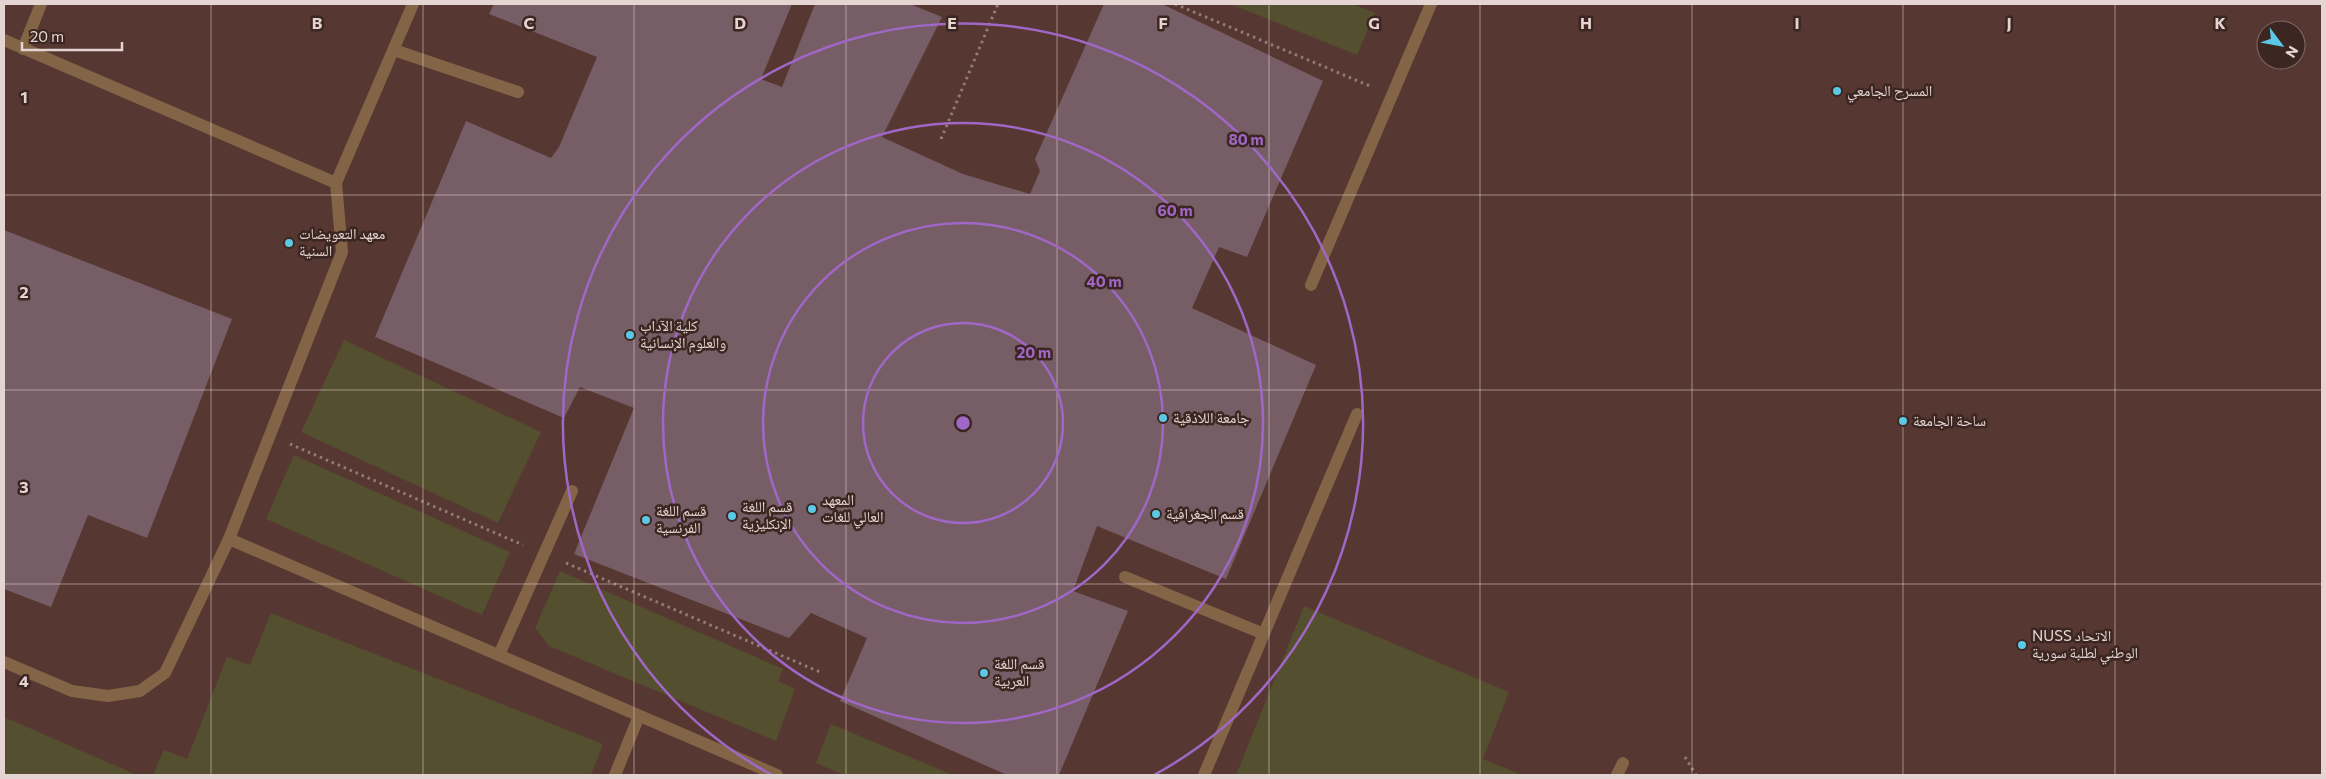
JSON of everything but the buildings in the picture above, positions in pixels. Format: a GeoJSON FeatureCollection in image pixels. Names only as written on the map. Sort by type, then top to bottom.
{"type":"FeatureCollection","features":[{"type":"Feature","properties":{"kind":"lane"},"geometry":{"type":"LineString","coordinates":[[23,49],[41,4]]}},
{"type":"Feature","properties":{"kind":"lane"},"geometry":{"type":"LineString","coordinates":[[4,662],[72,691],[108,696],[140,691],[165,673],[228,538],[342,252],[336,183],[413,4]]}},
{"type":"Feature","properties":{"kind":"lane"},"geometry":{"type":"LineString","coordinates":[[1311,284],[1431,4]]}},
{"type":"Feature","properties":{"kind":"lane"},"geometry":{"type":"LineString","coordinates":[[4,40],[336,183]]}},
{"type":"Feature","properties":{"kind":"lane"},"geometry":{"type":"LineString","coordinates":[[394,50],[518,92]]}},
{"type":"Feature","properties":{"kind":"lane"},"geometry":{"type":"LineString","coordinates":[[1204,775],[1358,414]]}},
{"type":"Feature","properties":{"kind":"lane"},"geometry":{"type":"LineString","coordinates":[[499,655],[572,491]]}},
{"type":"Feature","properties":{"kind":"lane"},"geometry":{"type":"LineString","coordinates":[[228,538],[777,775]]}},
{"type":"Feature","properties":{"kind":"lane"},"geometry":{"type":"LineString","coordinates":[[1125,577],[1264,634]]}},
{"type":"Feature","properties":{"kind":"lane"},"geometry":{"type":"LineString","coordinates":[[615,775],[639,716]]}},
{"type":"Feature","properties":{"kind":"lane"},"geometry":{"type":"LineString","coordinates":[[1617,775],[1623,763]]}},
{"type":"Feature","properties":{"kind":"path"},"geometry":{"type":"LineString","coordinates":[[940,139],[998,4]]}},
{"type":"Feature","properties":{"kind":"path"},"geometry":{"type":"LineString","coordinates":[[1175,4],[1391,95]]}},
{"type":"Feature","properties":{"kind":"path"},"geometry":{"type":"LineString","coordinates":[[1685,757],[1696,775]]}},
{"type":"Feature","properties":{"kind":"shaded area","name":"جامعة اللاذقية"},"geometry":{"type":"Polygon","coordinates":[[[4,4],[2322,4],[2322,775],[4,775],[4,4]]]}},
{"type":"Feature","properties":{"kind":"shaded area"},"geometry":{"type":"Polygon","coordinates":[[[1230,4],[1353,4],[1375,13],[1357,55],[1230,4]]]}},
{"type":"Feature","properties":{"kind":"shaded area"},"geometry":{"type":"Polygon","coordinates":[[[344,340],[541,432],[498,523],[301,432],[344,340]]]}},
{"type":"Feature","properties":{"kind":"shaded area"},"geometry":{"type":"Polygon","coordinates":[[[294,455],[510,552],[482,615],[266,519],[294,455]]]}},
{"type":"Feature","properties":{"kind":"shaded area"},"geometry":{"type":"Polygon","coordinates":[[[560,571],[783,669],[778,681],[795,689],[776,741],[549,646],[535,628],[560,571]]]}},
{"type":"Feature","properties":{"kind":"shaded area"},"geometry":{"type":"Polygon","coordinates":[[[1304,606],[1509,692],[1483,759],[1522,775],[1236,775],[1304,606]]]}},
{"type":"Feature","properties":{"kind":"shaded area"},"geometry":{"type":"Polygon","coordinates":[[[271,613],[603,744],[591,775],[153,775],[164,750],[187,759],[227,657],[250,665],[271,613]]]}},
{"type":"Feature","properties":{"kind":"shaded area"},"geometry":{"type":"Polygon","coordinates":[[[4,717],[137,775],[4,775],[4,717]]]}},
{"type":"Feature","properties":{"kind":"shaded area"},"geometry":{"type":"Polygon","coordinates":[[[831,724],[953,775],[844,775],[816,763],[831,724]]]}},
{"type":"Feature","properties":{"kind":"place","name":"المسرح الجامعي"},"geometry":{"type":"Point","coordinates":[1837,91]}},
{"type":"Feature","properties":{"kind":"place","name":"معهد التعويضات السنية"},"geometry":{"type":"Point","coordinates":[289,243]}},
{"type":"Feature","properties":{"kind":"place","name":"كلية الآداب والعلوم الإنسانية"},"geometry":{"type":"Point","coordinates":[630,335]}},
{"type":"Feature","properties":{"kind":"place","name":"جامعة اللاذقية"},"geometry":{"type":"Point","coordinates":[1163,418]}},
{"type":"Feature","properties":{"kind":"place","name":"ساحة الجامعة"},"geometry":{"type":"Point","coordinates":[1903,421]}},
{"type":"Feature","properties":{"kind":"place","name":"المعهد العالي للغات"},"geometry":{"type":"Point","coordinates":[812,509]}},
{"type":"Feature","properties":{"kind":"place","name":"قسم الجغرافية"},"geometry":{"type":"Point","coordinates":[1156,514]}},
{"type":"Feature","properties":{"kind":"place","name":"قسم اللغة الإنكليزية"},"geometry":{"type":"Point","coordinates":[732,516]}},
{"type":"Feature","properties":{"kind":"place","name":"قسم اللغة الفرنسية"},"geometry":{"type":"Point","coordinates":[646,520]}},
{"type":"Feature","properties":{"kind":"place","name":"NUSS الاتحاد الوطني لطلبة سورية"},"geometry":{"type":"Point","coordinates":[2022,645]}},
{"type":"Feature","properties":{"kind":"place","name":"قسم اللغة العربية"},"geometry":{"type":"Point","coordinates":[984,673]}}]}
